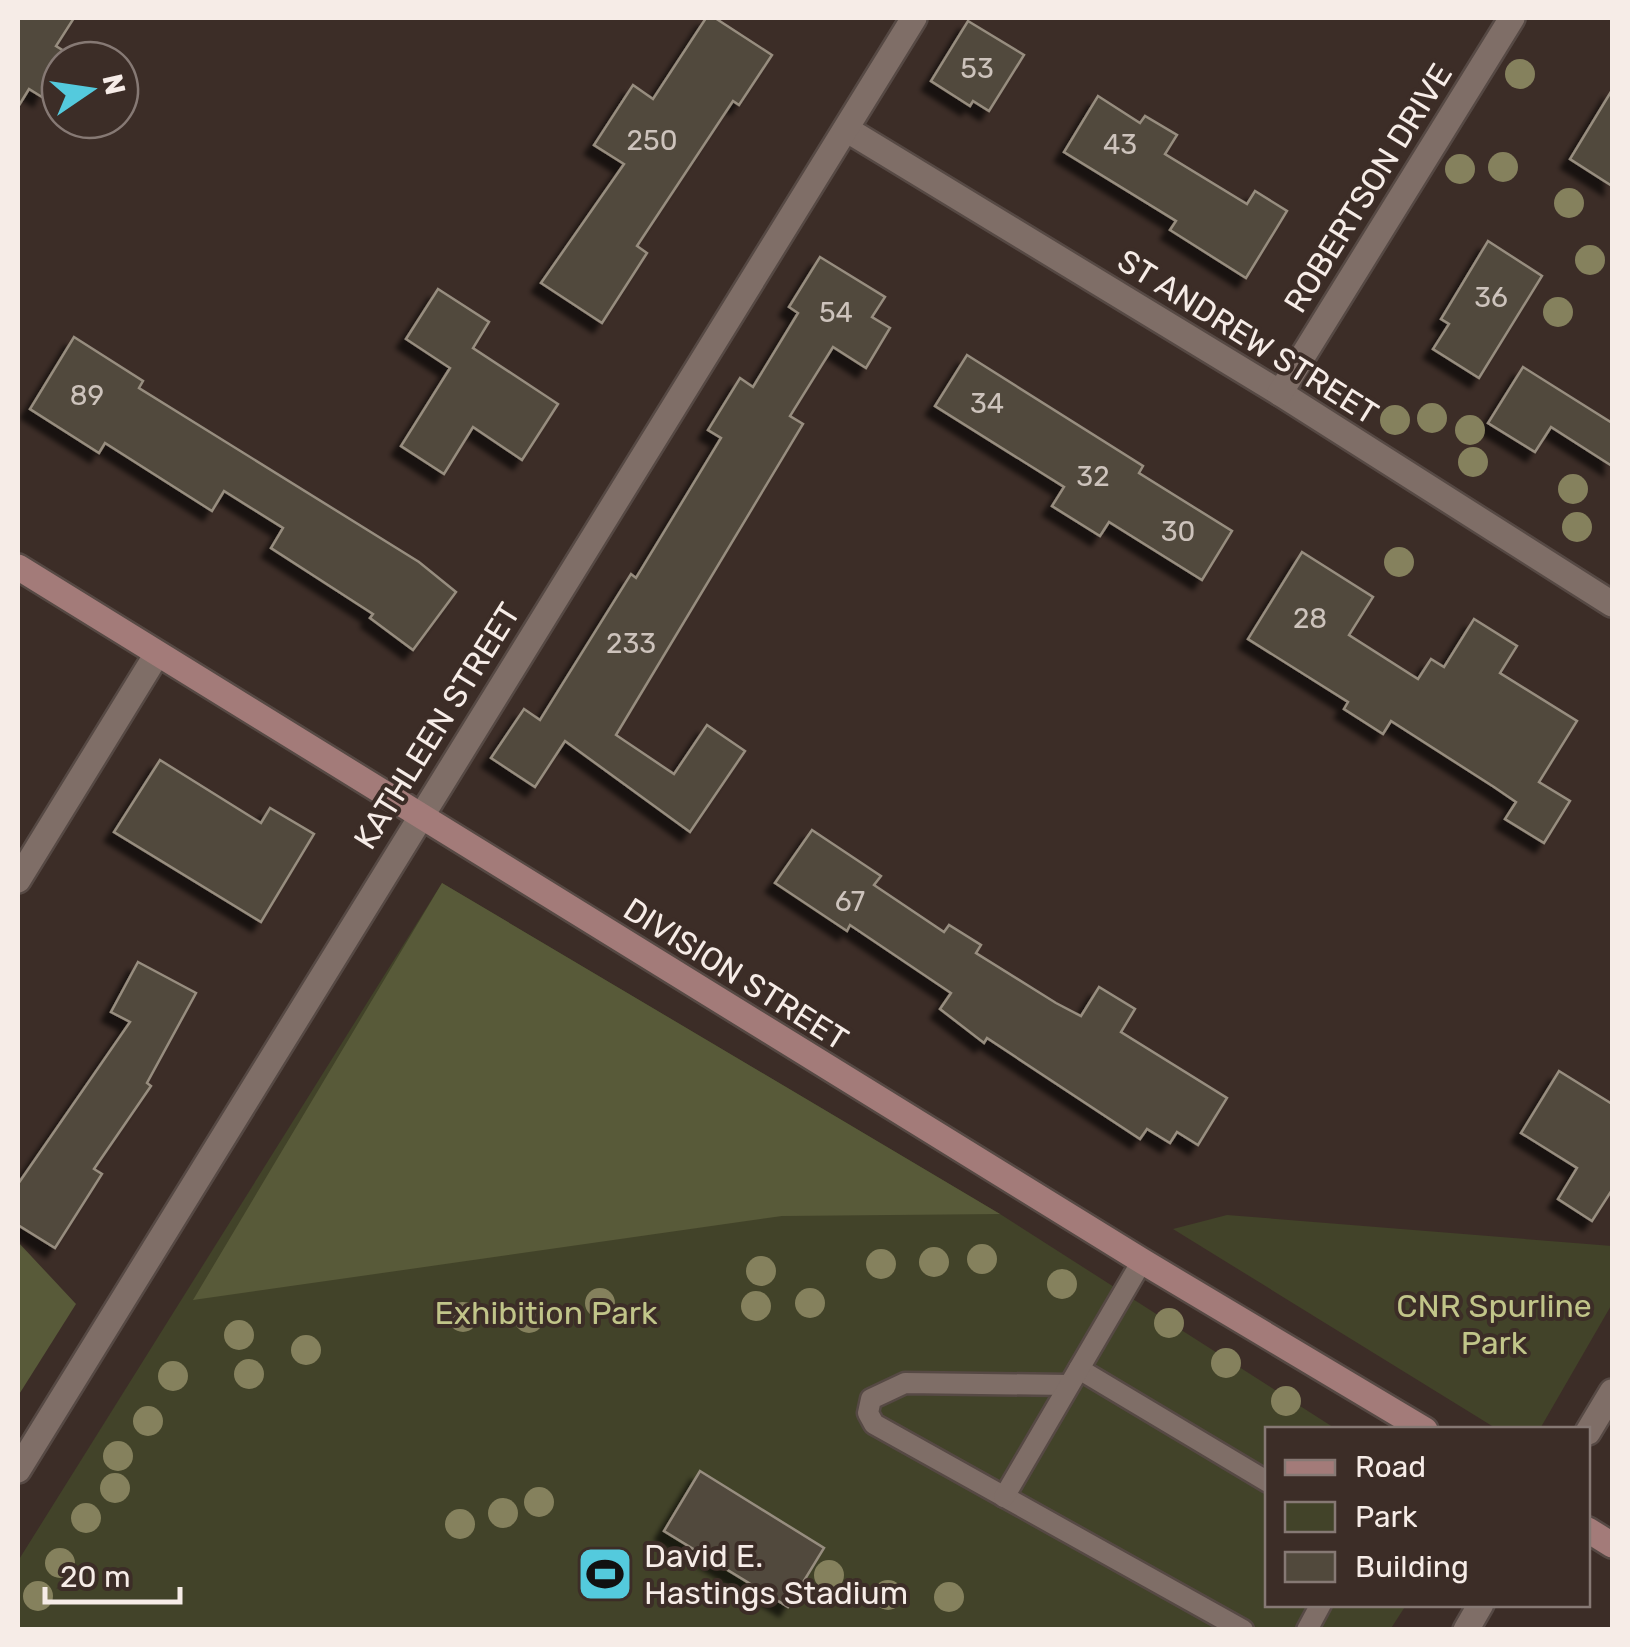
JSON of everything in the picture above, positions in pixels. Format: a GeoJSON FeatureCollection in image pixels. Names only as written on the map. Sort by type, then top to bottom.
{"type":"FeatureCollection","features":[{"type":"Feature","properties":{"kind":"street","name":"KATHLEEN STREET"},"geometry":{"type":"LineString","coordinates":[[18,1470],[914,18]]}},
{"type":"Feature","properties":{"kind":"street","name":"ROBERTSON DRIVE"},"geometry":{"type":"LineString","coordinates":[[1280,393],[1512,18]]}},
{"type":"Feature","properties":{"kind":"street","name":"ST ANDREW STREET"},"geometry":{"type":"LineString","coordinates":[[846,129],[1280,393],[1612,604]]}},
{"type":"Feature","properties":{"kind":"street","name":"DIVISION STREET"},"geometry":{"type":"LineString","coordinates":[[18,567],[1142,1261],[1420,1427]]}},
{"type":"Feature","properties":{"kind":"street"},"geometry":{"type":"LineString","coordinates":[[18,880],[157,654]]}},
{"type":"Feature","properties":{"kind":"street"},"geometry":{"type":"LineString","coordinates":[[1590,1429],[1612,1392]]}},
{"type":"Feature","properties":{"kind":"street"},"geometry":{"type":"LineString","coordinates":[[1590,1531],[1612,1545]]}},
{"type":"Feature","properties":{"kind":"street"},"geometry":{"type":"LineString","coordinates":[[1466,1630],[1479,1607]]}},
{"type":"Feature","properties":{"kind":"lane"},"geometry":{"type":"LineString","coordinates":[[1004,1497],[1142,1261]]}},
{"type":"Feature","properties":{"kind":"lane"},"geometry":{"type":"LineString","coordinates":[[1242,1630],[874,1424],[868,1413],[872,1399],[905,1384],[1074,1377],[1265,1480]]}},
{"type":"Feature","properties":{"kind":"lane"},"geometry":{"type":"LineString","coordinates":[[1307,1630],[1319,1607]]}},
{"type":"Feature","properties":{"kind":"green space","name":"Exhibition Park"},"geometry":{"type":"Polygon","coordinates":[[[442,883],[1000,1214],[1333,1427],[1265,1427],[1265,1607],[1405,1607],[1390,1630],[18,1630],[18,1561],[442,883]]]}},
{"type":"Feature","properties":{"kind":"green space"},"geometry":{"type":"Polygon","coordinates":[[[442,883],[1000,1214],[782,1216],[193,1300],[442,883]]]}},
{"type":"Feature","properties":{"kind":"green space","name":"CNR Spurline Park"},"geometry":{"type":"Polygon","coordinates":[[[1227,1215],[1612,1246],[1612,1304],[1541,1427],[1494,1427],[1173,1229],[1227,1215]]]}},
{"type":"Feature","properties":{"kind":"green space"},"geometry":{"type":"Polygon","coordinates":[[[18,1242],[76,1304],[18,1396],[18,1242]]]}},
{"type":"Feature","properties":{"kind":"building"},"geometry":{"type":"Polygon","coordinates":[[[18,18],[74,18],[60,40],[40,40],[40,96],[29,89],[18,107],[18,18]]]}},
{"type":"Feature","properties":{"kind":"building"},"geometry":{"type":"Polygon","coordinates":[[[706,18],[715,18],[772,55],[739,105],[733,101],[637,246],[647,253],[602,323],[541,283],[624,164],[594,145],[633,85],[653,99],[706,18]]]}},
{"type":"Feature","properties":{"kind":"building"},"geometry":{"type":"Polygon","coordinates":[[[968,21],[1024,55],[989,111],[973,101],[970,106],[931,81],[968,21]]]}},
{"type":"Feature","properties":{"kind":"building"},"geometry":{"type":"Polygon","coordinates":[[[1612,90],[1612,186],[1570,159],[1612,90]]]}},
{"type":"Feature","properties":{"kind":"building"},"geometry":{"type":"Polygon","coordinates":[[[1098,96],[1140,123],[1145,116],[1177,135],[1165,154],[1247,204],[1255,191],[1287,211],[1246,278],[1170,230],[1176,221],[1064,152],[1098,96]]]}},
{"type":"Feature","properties":{"kind":"building"},"geometry":{"type":"Polygon","coordinates":[[[1488,241],[1542,276],[1479,378],[1433,349],[1449,324],[1441,319],[1488,241]]]}},
{"type":"Feature","properties":{"kind":"building"},"geometry":{"type":"Polygon","coordinates":[[[820,257],[885,297],[872,317],[890,328],[866,368],[833,347],[790,416],[803,424],[616,735],[674,774],[707,725],[745,751],[690,832],[565,741],[535,787],[491,758],[524,709],[540,720],[631,574],[636,578],[721,438],[708,430],[740,378],[753,387],[798,313],[789,307],[820,257]]]}},
{"type":"Feature","properties":{"kind":"building"},"geometry":{"type":"Polygon","coordinates":[[[438,289],[489,322],[473,348],[558,404],[522,460],[473,427],[444,474],[401,446],[450,368],[406,339],[438,289]]]}},
{"type":"Feature","properties":{"kind":"building"},"geometry":{"type":"Polygon","coordinates":[[[74,337],[143,381],[139,388],[419,562],[456,592],[413,650],[370,618],[373,614],[271,548],[283,528],[224,491],[212,511],[105,443],[99,453],[30,409],[74,337]]]}},
{"type":"Feature","properties":{"kind":"building"},"geometry":{"type":"Polygon","coordinates":[[[967,355],[1143,466],[1139,473],[1232,531],[1202,580],[1109,522],[1100,536],[1052,506],[1064,487],[935,406],[967,355]]]}},
{"type":"Feature","properties":{"kind":"building"},"geometry":{"type":"Polygon","coordinates":[[[1523,367],[1612,423],[1612,466],[1551,427],[1535,452],[1488,423],[1523,367]]]}},
{"type":"Feature","properties":{"kind":"building"},"geometry":{"type":"Polygon","coordinates":[[[1302,552],[1373,597],[1349,635],[1418,679],[1431,659],[1444,667],[1474,619],[1517,646],[1500,673],[1577,721],[1539,782],[1570,801],[1544,843],[1505,819],[1516,802],[1391,721],[1383,734],[1344,709],[1348,702],[1248,639],[1302,552]]]}},
{"type":"Feature","properties":{"kind":"building"},"geometry":{"type":"Polygon","coordinates":[[[160,760],[261,823],[270,808],[314,834],[261,922],[114,832],[160,760]]]}},
{"type":"Feature","properties":{"kind":"building"},"geometry":{"type":"Polygon","coordinates":[[[812,830],[881,876],[874,885],[944,932],[949,925],[981,945],[976,953],[1056,1003],[1081,1016],[1099,987],[1135,1009],[1121,1032],[1227,1098],[1198,1145],[1177,1132],[1170,1143],[1147,1129],[1140,1139],[987,1038],[984,1043],[940,1009],[951,993],[850,925],[847,931],[775,883],[812,830]]]}},
{"type":"Feature","properties":{"kind":"building"},"geometry":{"type":"Polygon","coordinates":[[[138,962],[196,993],[147,1083],[151,1086],[94,1169],[102,1174],[55,1248],[18,1225],[18,1184],[130,1022],[111,1012],[138,962]]]}},
{"type":"Feature","properties":{"kind":"building"},"geometry":{"type":"Polygon","coordinates":[[[1559,1071],[1612,1104],[1612,1190],[1592,1221],[1558,1199],[1577,1168],[1521,1133],[1559,1071]]]}},
{"type":"Feature","properties":{"kind":"building"},"geometry":{"type":"Polygon","coordinates":[[[700,1471],[824,1548],[788,1607],[664,1531],[700,1471]]]}},
{"type":"Feature","properties":{"kind":"place","name":"David E. Hastings Stadium"},"geometry":{"type":"Point","coordinates":[605,1574]}}]}
